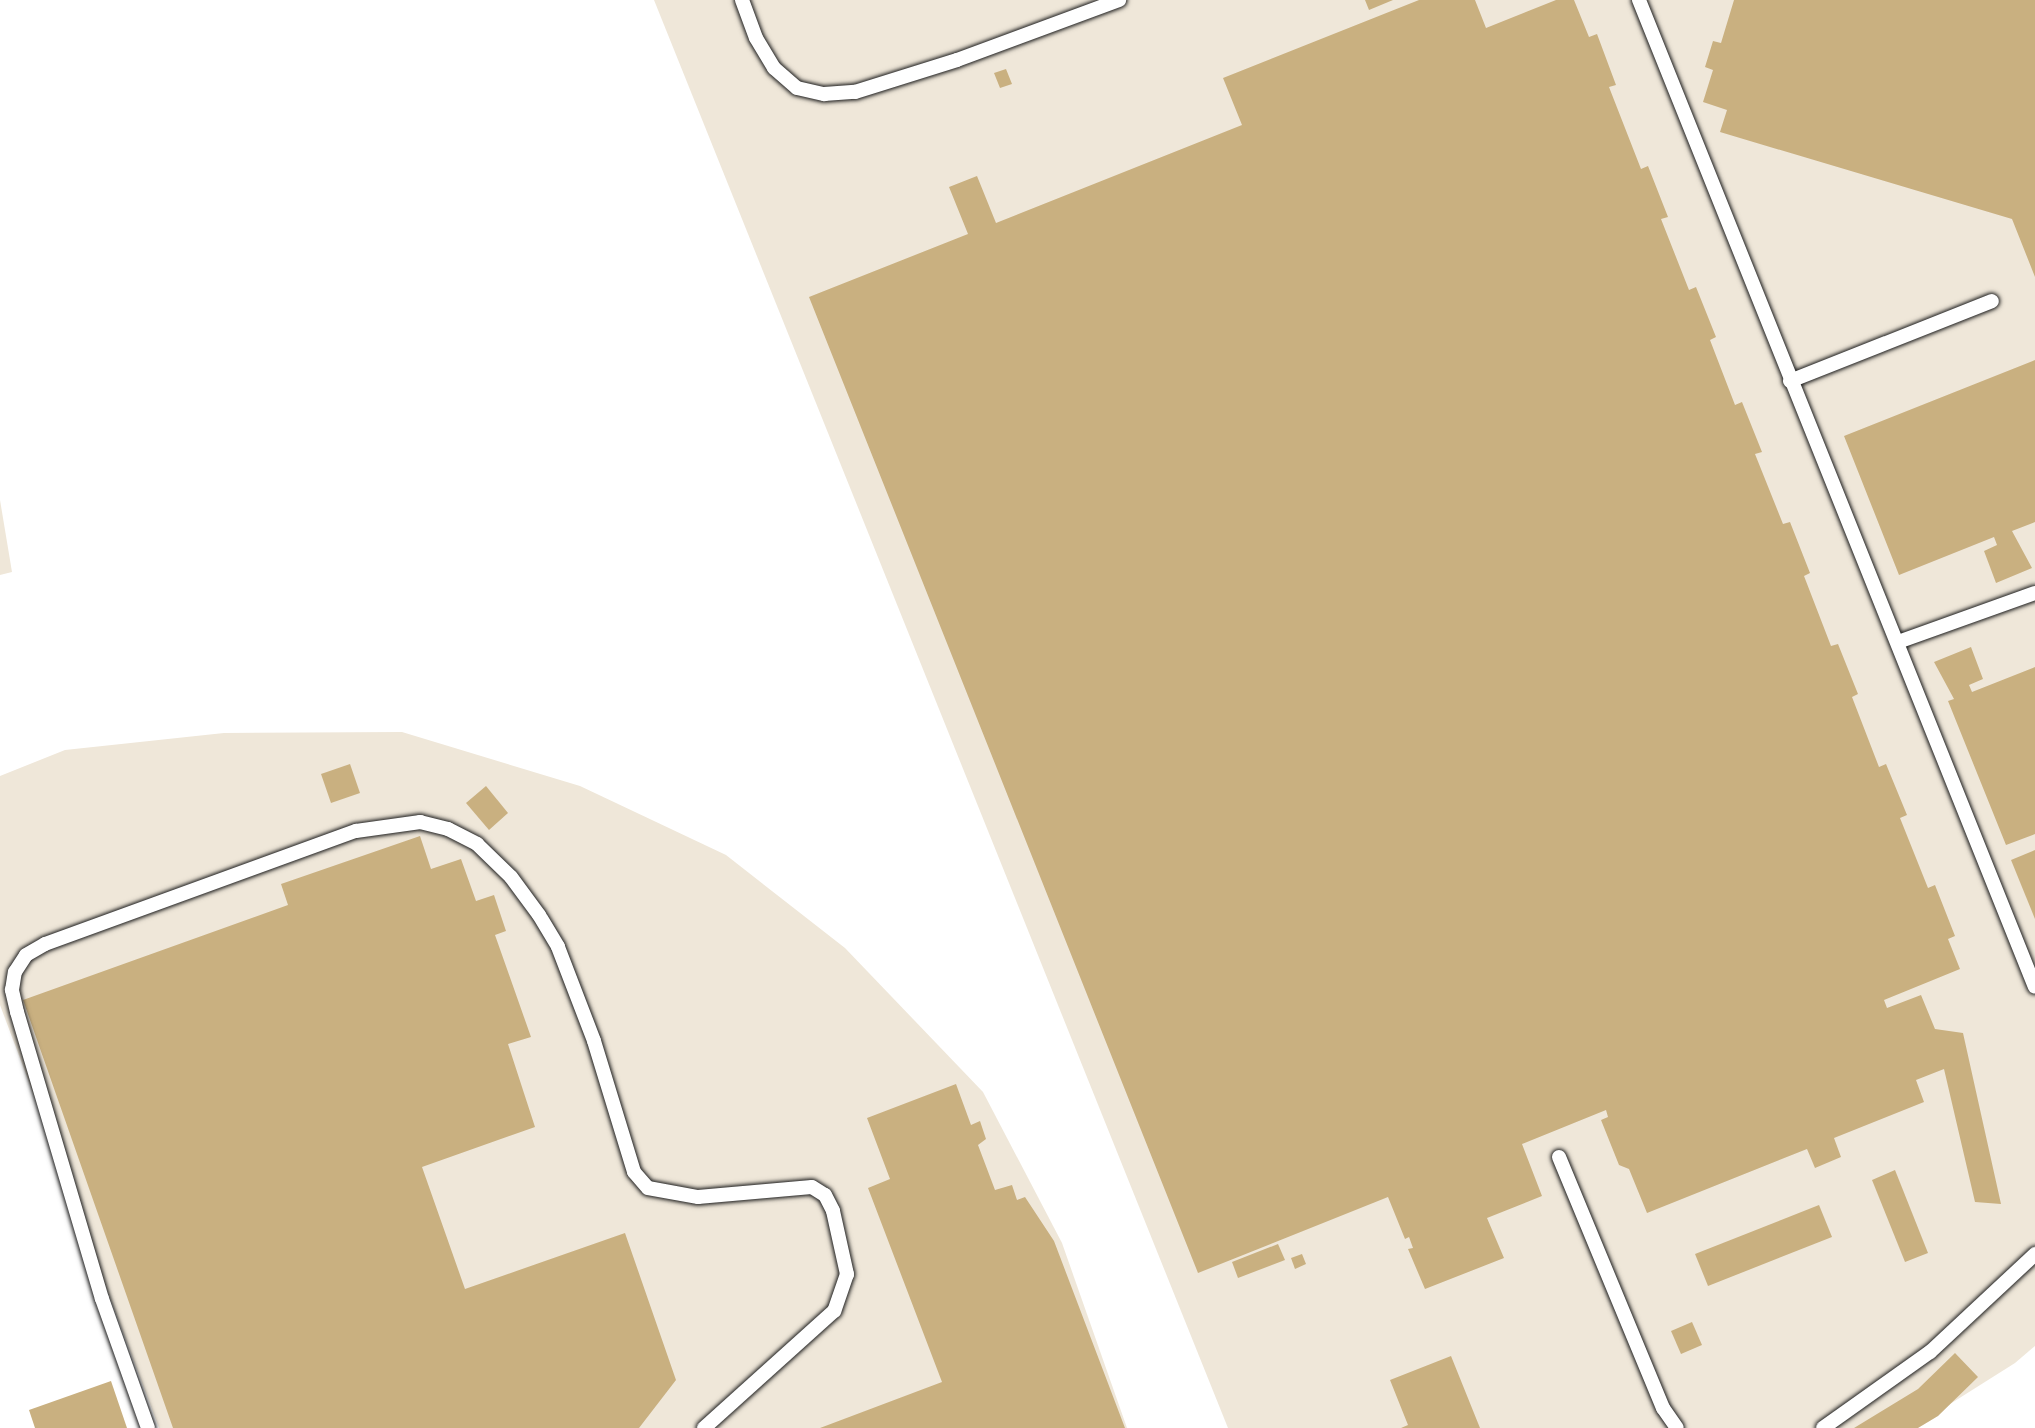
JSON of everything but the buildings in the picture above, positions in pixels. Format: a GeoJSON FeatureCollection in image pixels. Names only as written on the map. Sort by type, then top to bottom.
{"type":"FeatureCollection","features":[{"type":"Feature","properties":{"kind":"lane"},"geometry":{"type":"LineString","coordinates":[[742,0],[756,38],[774,68],[797,88],[824,94],[872,87],[1112,1]]}},
{"type":"Feature","properties":{"kind":"lane"},"geometry":{"type":"LineString","coordinates":[[1639,0],[2035,987]]}},
{"type":"Feature","properties":{"kind":"lane"},"geometry":{"type":"LineString","coordinates":[[1790,382],[1992,301]]}},
{"type":"Feature","properties":{"kind":"lane"},"geometry":{"type":"LineString","coordinates":[[1898,642],[2035,592]]}},
{"type":"Feature","properties":{"kind":"lane"},"geometry":{"type":"LineString","coordinates":[[148,1428],[102,1299],[16,1012],[12,990],[15,972],[26,956],[63,937],[356,830],[420,822],[448,829],[477,844],[511,876],[539,915],[558,948],[594,1041],[634,1172],[648,1188],[698,1197],[812,1187],[825,1195],[833,1211],[846,1274],[834,1311],[704,1428]]}},
{"type":"Feature","properties":{"kind":"lane"},"geometry":{"type":"LineString","coordinates":[[1560,1157],[1663,1408],[1677,1428]]}},
{"type":"Feature","properties":{"kind":"lane"},"geometry":{"type":"LineString","coordinates":[[1823,1428],[1930,1352],[2035,1254]]}},
{"type":"Feature","properties":{"kind":"shaded area"},"geometry":{"type":"Polygon","coordinates":[[[654,0],[2035,0],[2035,1346],[2015,1363],[1912,1428],[1228,1428],[654,0]]]}},
{"type":"Feature","properties":{"kind":"shaded area"},"geometry":{"type":"Polygon","coordinates":[[[0,500],[12,572],[0,575],[0,500]]]}},
{"type":"Feature","properties":{"kind":"shaded area"},"geometry":{"type":"Polygon","coordinates":[[[402,732],[580,786],[726,855],[845,948],[983,1092],[1062,1243],[1127,1428],[159,1428],[0,1005],[0,776],[65,750],[224,733],[402,732]]]}}]}
